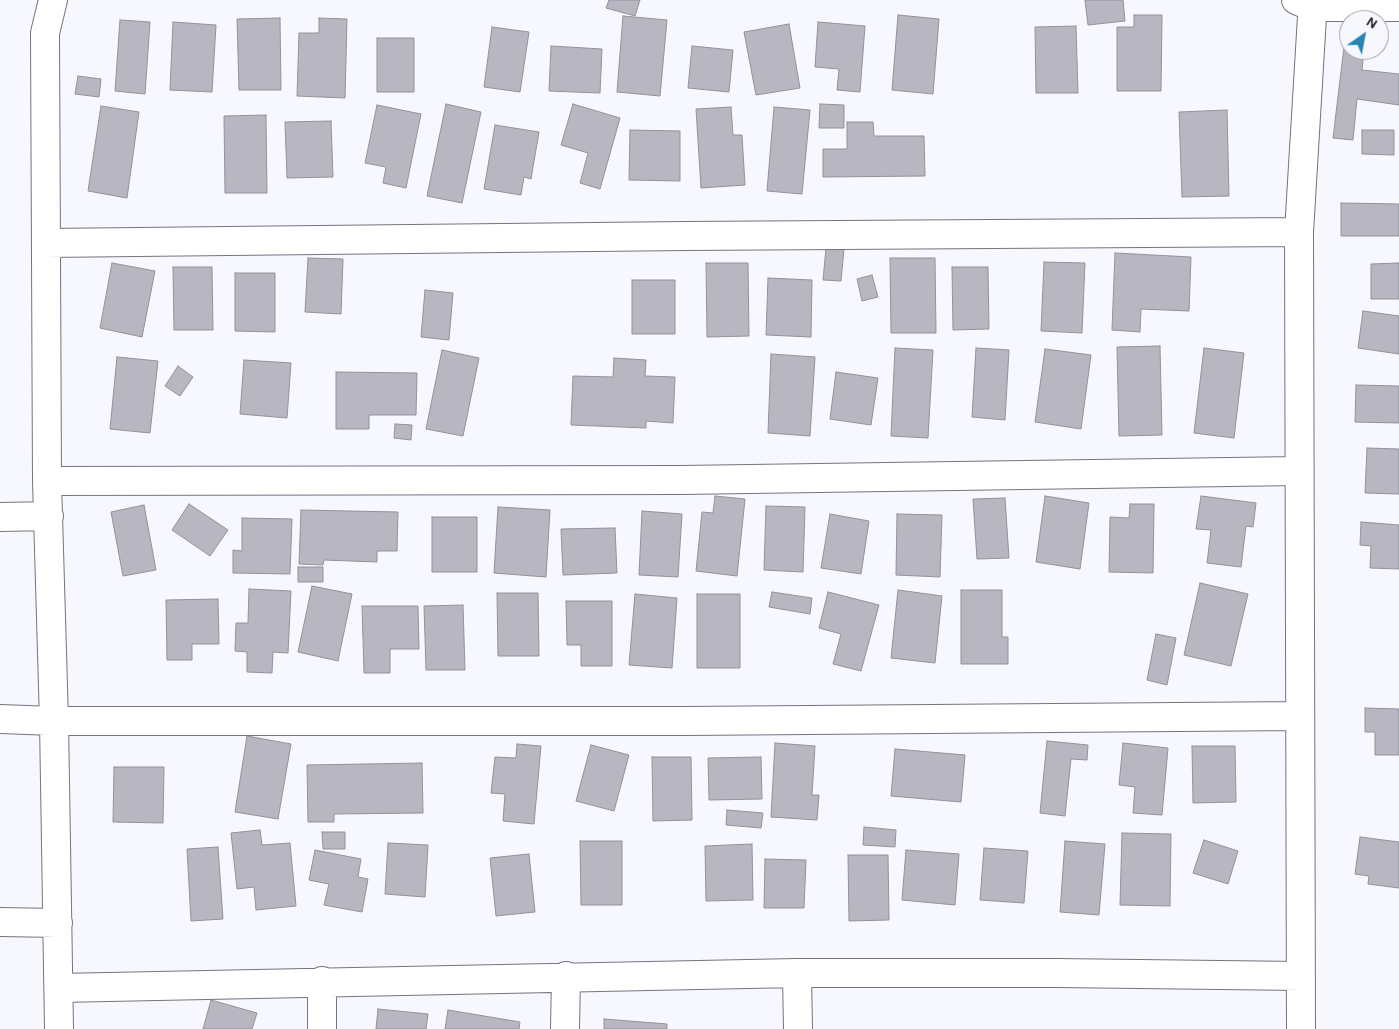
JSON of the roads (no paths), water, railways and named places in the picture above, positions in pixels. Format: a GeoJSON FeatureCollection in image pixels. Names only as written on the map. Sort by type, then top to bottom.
{"type":"FeatureCollection","features":[{"type":"Feature","properties":{"kind":"street"},"geometry":{"type":"LineString","coordinates":[[53,0],[45,34],[47,482],[54,722],[59,1029]]}},
{"type":"Feature","properties":{"kind":"street"},"geometry":{"type":"LineString","coordinates":[[1301,1029],[1299,232],[1307,2],[1399,7]]}},
{"type":"Feature","properties":{"kind":"street"},"geometry":{"type":"LineString","coordinates":[[46,243],[1299,232]]}},
{"type":"Feature","properties":{"kind":"street"},"geometry":{"type":"LineString","coordinates":[[47,482],[681,480],[1300,471]]}},
{"type":"Feature","properties":{"kind":"street"},"geometry":{"type":"LineString","coordinates":[[0,517],[49,516]]}},
{"type":"Feature","properties":{"kind":"street"},"geometry":{"type":"LineString","coordinates":[[0,719],[54,722],[688,721],[1300,716]]}},
{"type":"Feature","properties":{"kind":"street"},"geometry":{"type":"LineString","coordinates":[[0,922],[58,923]]}},
{"type":"Feature","properties":{"kind":"street"},"geometry":{"type":"LineString","coordinates":[[59,988],[797,972],[1302,976]]}},
{"type":"Feature","properties":{"kind":"street"},"geometry":{"type":"LineString","coordinates":[[797,972],[798,1029]]}},
{"type":"Feature","properties":{"kind":"street"},"geometry":{"type":"LineString","coordinates":[[565,1029],[566,976]]}},
{"type":"Feature","properties":{"kind":"street"},"geometry":{"type":"LineString","coordinates":[[322,981],[322,1029]]}}]}
